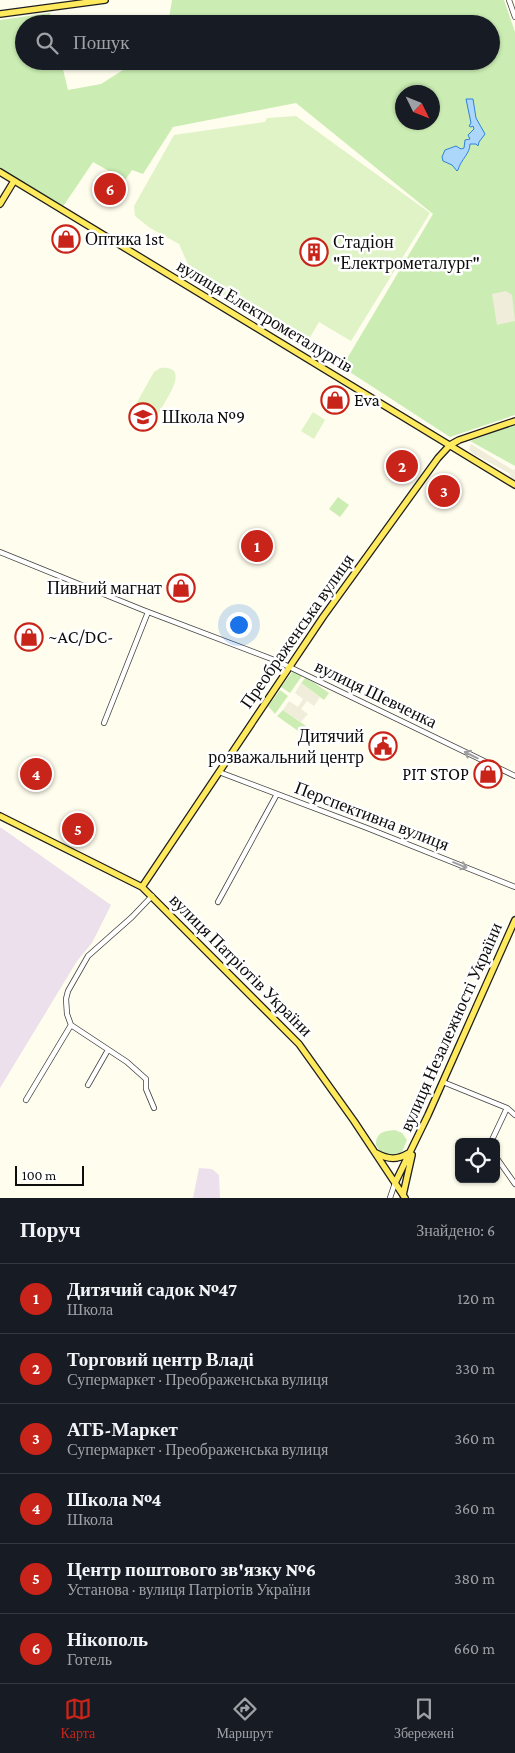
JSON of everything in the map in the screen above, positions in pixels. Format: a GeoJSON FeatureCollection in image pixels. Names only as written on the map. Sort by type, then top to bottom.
{"type":"FeatureCollection","features":[{"type":"Feature","properties":{"kind":"main road"},"geometry":{"type":"LineString","coordinates":[[0,14],[105,0]]}},
{"type":"Feature","properties":{"kind":"main road","name":"вулиця Електрометалургів"},"geometry":{"type":"LineString","coordinates":[[0,172],[515,485]]}},
{"type":"Feature","properties":{"kind":"main road"},"geometry":{"type":"LineString","coordinates":[[0,204],[14,181]]}},
{"type":"Feature","properties":{"kind":"main road"},"geometry":{"type":"LineString","coordinates":[[450,446],[459,440],[515,420]]}},
{"type":"Feature","properties":{"kind":"main road","name":"Преображенська вулиця"},"geometry":{"type":"LineString","coordinates":[[142,887],[323,617],[428,472],[450,446]]}},
{"type":"Feature","properties":{"kind":"main road","name":"вулиця Патріотів України"},"geometry":{"type":"LineString","coordinates":[[0,816],[142,887],[152,896],[299,1044],[375,1152],[403,1197]]}},
{"type":"Feature","properties":{"kind":"main road","name":"вулиця Незалежності України"},"geometry":{"type":"LineString","coordinates":[[395,1183],[443,1082],[515,920]]}},
{"type":"Feature","properties":{"kind":"main road"},"geometry":{"type":"LineString","coordinates":[[375,1152],[386,1159],[393,1160],[402,1157],[412,1149]]}},
{"type":"Feature","properties":{"kind":"main road","name":"вулиця Незалежності України"},"geometry":{"type":"LineString","coordinates":[[403,1197],[412,1149]]}},
{"type":"Feature","properties":{"kind":"street"},"geometry":{"type":"LineString","coordinates":[[509,0],[515,17]]}},
{"type":"Feature","properties":{"kind":"street","name":"вулиця Шевченка"},"geometry":{"type":"LineString","coordinates":[[0,552],[290,667],[515,776]]}},
{"type":"Feature","properties":{"kind":"street"},"geometry":{"type":"LineString","coordinates":[[104,723],[148,612]]}},
{"type":"Feature","properties":{"kind":"street","name":"Перспективна вулиця"},"geometry":{"type":"LineString","coordinates":[[219,772],[515,887]]}},
{"type":"Feature","properties":{"kind":"street","name":"вулиця Патріотів України"},"geometry":{"type":"LineString","coordinates":[[218,902],[277,794]]}},
{"type":"Feature","properties":{"kind":"street"},"geometry":{"type":"LineString","coordinates":[[152,896],[132,917],[88,956],[68,991],[66,999],[67,1014],[71,1025],[127,1062],[146,1079],[146,1089],[154,1108]]}},
{"type":"Feature","properties":{"kind":"street"},"geometry":{"type":"LineString","coordinates":[[26,1100],[71,1025]]}},
{"type":"Feature","properties":{"kind":"street"},"geometry":{"type":"LineString","coordinates":[[88,1085],[108,1050]]}},
{"type":"Feature","properties":{"kind":"street"},"geometry":{"type":"LineString","coordinates":[[443,1082],[507,1108],[515,1115]]}},
{"type":"Feature","properties":{"kind":"street"},"geometry":{"type":"LineString","coordinates":[[492,1138],[507,1108]]}},
{"type":"Feature","properties":{"kind":"street"},"geometry":{"type":"LineString","coordinates":[[500,1163],[515,1184]]}},
{"type":"Feature","properties":{"kind":"street","name":"вулиця Незалежності України"},"geometry":{"type":"LineString","coordinates":[[390,1198],[395,1183]]}},
{"type":"Feature","properties":{"kind":"shaded area"},"geometry":{"type":"Polygon","coordinates":[[[506,291],[512,295],[515,321],[497,325],[492,294],[506,291]]]}},
{"type":"Feature","properties":{"kind":"shaded area"},"geometry":{"type":"Polygon","coordinates":[[[471,444],[513,470],[515,469],[515,480],[511,478],[509,473],[472,453],[469,449],[471,444]]]}},
{"type":"Feature","properties":{"kind":"shaded area"},"geometry":{"type":"Polygon","coordinates":[[[301,683],[320,697],[314,706],[307,701],[301,709],[308,714],[301,722],[283,710],[289,701],[298,707],[303,699],[295,693],[301,683]]]}},
{"type":"Feature","properties":{"kind":"shaded area"},"geometry":{"type":"Polygon","coordinates":[[[0,827],[111,905],[92,943],[77,961],[0,1088],[0,827]]]}},
{"type":"Feature","properties":{"kind":"shaded area"},"geometry":{"type":"Polygon","coordinates":[[[199,1168],[212,1169],[219,1175],[220,1198],[193,1198],[199,1168]]]}},
{"type":"Feature","properties":{"kind":"green space"},"geometry":{"type":"Polygon","coordinates":[[[172,0],[504,0],[515,32],[515,415],[450,437],[342,367],[433,214],[296,103],[173,127],[143,174],[132,170],[125,180],[93,162],[62,208],[0,169],[0,20],[15,18],[15,70],[63,70],[68,90],[101,84],[123,70],[500,70],[500,15],[170,15],[172,0]]]}},
{"type":"Feature","properties":{"kind":"green space"},"geometry":{"type":"Polygon","coordinates":[[[296,116],[430,213],[351,341],[319,322],[305,346],[195,280],[179,244],[150,228],[135,216],[134,206],[174,135],[265,122],[267,118],[296,116]]]}},
{"type":"Feature","properties":{"kind":"green space"},"geometry":{"type":"Polygon","coordinates":[[[160,368],[168,368],[173,371],[175,380],[168,398],[157,416],[148,421],[144,420],[136,414],[136,404],[154,372],[160,368]]]}},
{"type":"Feature","properties":{"kind":"green space"},"geometry":{"type":"Polygon","coordinates":[[[313,412],[325,420],[314,439],[301,431],[313,412]]]}},
{"type":"Feature","properties":{"kind":"green space"},"geometry":{"type":"Polygon","coordinates":[[[515,425],[515,466],[470,441],[515,425]]]}},
{"type":"Feature","properties":{"kind":"green space"},"geometry":{"type":"Polygon","coordinates":[[[338,497],[349,505],[340,517],[329,509],[338,497]]]}},
{"type":"Feature","properties":{"kind":"green space"},"geometry":{"type":"Polygon","coordinates":[[[293,671],[302,676],[290,693],[281,687],[293,671]]]}},
{"type":"Feature","properties":{"kind":"green space"},"geometry":{"type":"Polygon","coordinates":[[[306,677],[329,693],[324,700],[301,683],[306,677]]]}},
{"type":"Feature","properties":{"kind":"green space"},"geometry":{"type":"Polygon","coordinates":[[[280,690],[288,696],[275,714],[268,706],[280,690]]]}},
{"type":"Feature","properties":{"kind":"green space"},"geometry":{"type":"Polygon","coordinates":[[[283,710],[306,726],[301,733],[277,716],[283,710]]]}},
{"type":"Feature","properties":{"kind":"green space"},"geometry":{"type":"Polygon","coordinates":[[[395,1130],[402,1133],[407,1140],[402,1152],[392,1156],[381,1153],[376,1145],[377,1137],[384,1132],[395,1130]]]}},
{"type":"Feature","properties":{"kind":"water"},"geometry":{"type":"Polygon","coordinates":[[[466,99],[473,99],[476,118],[485,134],[478,146],[470,144],[469,151],[457,171],[452,165],[443,161],[442,157],[445,150],[456,146],[461,149],[464,148],[465,140],[470,139],[468,135],[474,129],[473,126],[469,126],[471,123],[466,99]]]}},
{"type":"Feature","properties":{"kind":"place","name":"Нікополь"},"geometry":{"type":"Point","coordinates":[110,189]}},
{"type":"Feature","properties":{"kind":"place","name":"Оптика 1st"},"geometry":{"type":"Point","coordinates":[66,239]}},
{"type":"Feature","properties":{"kind":"place","name":"Стадіон \"Електрометалург\""},"geometry":{"type":"Point","coordinates":[314,252]}},
{"type":"Feature","properties":{"kind":"place","name":"Eva"},"geometry":{"type":"Point","coordinates":[335,400]}},
{"type":"Feature","properties":{"kind":"place","name":"Школа №9"},"geometry":{"type":"Point","coordinates":[143,417]}},
{"type":"Feature","properties":{"kind":"place","name":"Торговий центр Владі"},"geometry":{"type":"Point","coordinates":[402,466]}},
{"type":"Feature","properties":{"kind":"place","name":"АТБ-Маркет"},"geometry":{"type":"Point","coordinates":[444,491]}},
{"type":"Feature","properties":{"kind":"place","name":"Дитячий садок №47"},"geometry":{"type":"Point","coordinates":[257,546]}},
{"type":"Feature","properties":{"kind":"place","name":"Пивний магнат"},"geometry":{"type":"Point","coordinates":[181,588]}},
{"type":"Feature","properties":{"kind":"place","name":"~AC/DC-"},"geometry":{"type":"Point","coordinates":[29,637]}},
{"type":"Feature","properties":{"kind":"place","name":"Дитячий розважальний центр"},"geometry":{"type":"Point","coordinates":[383,746]}},
{"type":"Feature","properties":{"kind":"place","name":"Школа №4"},"geometry":{"type":"Point","coordinates":[36,774]}},
{"type":"Feature","properties":{"kind":"place","name":"PIT STOP"},"geometry":{"type":"Point","coordinates":[488,774]}},
{"type":"Feature","properties":{"kind":"place","name":"Центр поштового зв'язку №6"},"geometry":{"type":"Point","coordinates":[78,829]}}]}
